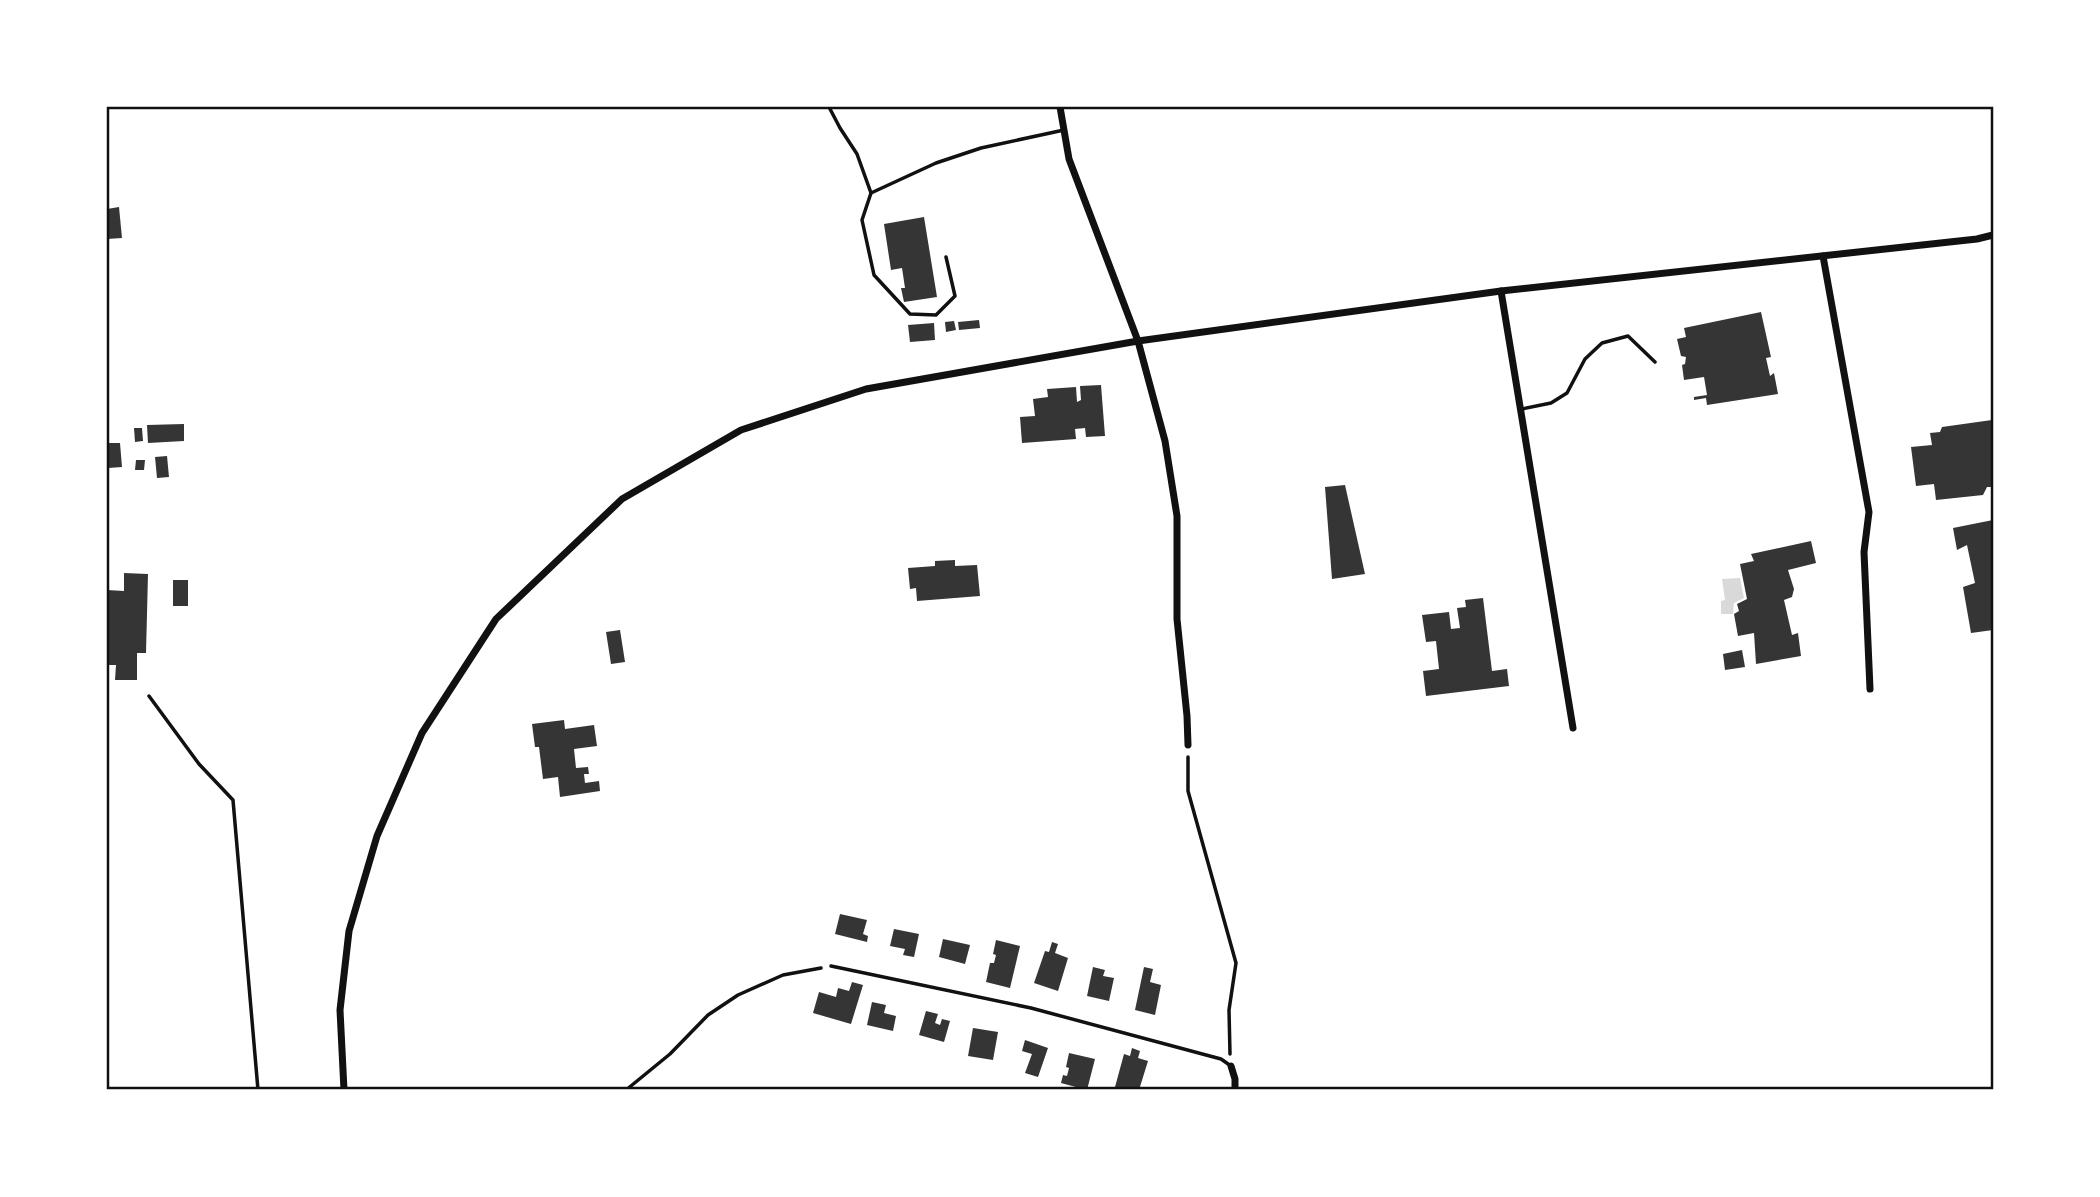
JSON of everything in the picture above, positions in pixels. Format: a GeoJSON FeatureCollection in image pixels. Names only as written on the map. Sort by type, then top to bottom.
{"type":"FeatureCollection","features":[{"type":"Feature","properties":{"kind":"street"},"geometry":{"type":"LineString","coordinates":[[1060,107],[1069,159],[1138,341],[1165,441],[1177,516],[1177,619],[1188,746]]}},
{"type":"Feature","properties":{"kind":"street"},"geometry":{"type":"LineString","coordinates":[[344,1090],[340,1010],[349,931],[377,836],[422,733],[496,619],[622,499],[741,430],[866,389],[1138,341],[1501,291],[1977,239],[1993,235]]}},
{"type":"Feature","properties":{"kind":"street"},"geometry":{"type":"LineString","coordinates":[[1823,256],[1868,512],[1864,552],[1870,689]]}},
{"type":"Feature","properties":{"kind":"street"},"geometry":{"type":"LineString","coordinates":[[1501,291],[1573,728]]}},
{"type":"Feature","properties":{"kind":"street"},"geometry":{"type":"LineString","coordinates":[[1231,1066],[1235,1090]]}},
{"type":"Feature","properties":{"kind":"lane"},"geometry":{"type":"LineString","coordinates":[[829,107],[839,128],[858,155],[871,193],[862,220],[874,275],[910,314],[936,315],[955,296],[946,257]]}},
{"type":"Feature","properties":{"kind":"lane"},"geometry":{"type":"LineString","coordinates":[[871,193],[936,163],[981,148],[1064,130]]}},
{"type":"Feature","properties":{"kind":"lane"},"geometry":{"type":"LineString","coordinates":[[1520,409],[1551,403],[1567,393],[1585,359],[1602,343],[1628,336],[1655,362]]}},
{"type":"Feature","properties":{"kind":"lane"},"geometry":{"type":"LineString","coordinates":[[149,696],[199,764],[233,800],[258,1090]]}},
{"type":"Feature","properties":{"kind":"lane"},"geometry":{"type":"LineString","coordinates":[[831,966],[1031,1008],[1221,1059],[1231,1066]]}},
{"type":"Feature","properties":{"kind":"path"},"geometry":{"type":"LineString","coordinates":[[1188,746],[1188,792],[1236,963],[1229,1010],[1231,1066]]}},
{"type":"Feature","properties":{"kind":"path"},"geometry":{"type":"LineString","coordinates":[[626,1090],[670,1054],[708,1015],[738,995],[783,975],[831,966]]}},
{"type":"Feature","properties":{"kind":"shaded area"},"geometry":{"type":"Polygon","coordinates":[[[1740,578],[1744,598],[1734,603],[1733,614],[1721,614],[1721,601],[1725,600],[1722,579],[1740,578]]]}},
{"type":"Feature","properties":{"kind":"building"},"geometry":{"type":"Polygon","coordinates":[[[119,207],[122,238],[107,239],[107,209],[119,207]]]}},
{"type":"Feature","properties":{"kind":"building"},"geometry":{"type":"Polygon","coordinates":[[[924,217],[937,297],[904,302],[901,288],[905,288],[902,268],[891,270],[884,224],[924,217]]]}},
{"type":"Feature","properties":{"kind":"building"},"geometry":{"type":"Polygon","coordinates":[[[1761,312],[1771,357],[1766,358],[1770,376],[1774,373],[1778,394],[1707,405],[1706,398],[1694,400],[1694,397],[1707,395],[1704,377],[1684,380],[1682,365],[1685,364],[1686,357],[1681,356],[1677,339],[1686,337],[1684,328],[1761,312]]]}},
{"type":"Feature","properties":{"kind":"building"},"geometry":{"type":"Polygon","coordinates":[[[979,320],[980,328],[959,330],[958,322],[979,320]]]}},
{"type":"Feature","properties":{"kind":"building"},"geometry":{"type":"Polygon","coordinates":[[[954,321],[956,330],[946,332],[945,322],[954,321]]]}},
{"type":"Feature","properties":{"kind":"building"},"geometry":{"type":"Polygon","coordinates":[[[934,323],[935,340],[910,342],[908,325],[934,323]]]}},
{"type":"Feature","properties":{"kind":"building"},"geometry":{"type":"Polygon","coordinates":[[[1101,385],[1105,436],[1086,437],[1085,428],[1075,429],[1076,439],[1022,443],[1020,417],[1035,416],[1033,399],[1048,397],[1047,389],[1076,387],[1077,402],[1081,400],[1080,386],[1101,385]]]}},
{"type":"Feature","properties":{"kind":"building"},"geometry":{"type":"Polygon","coordinates":[[[1992,420],[1993,487],[1987,487],[1983,495],[1936,500],[1934,484],[1916,486],[1911,447],[1932,445],[1930,433],[1940,432],[1942,427],[1992,420]]]}},
{"type":"Feature","properties":{"kind":"building"},"geometry":{"type":"Polygon","coordinates":[[[184,424],[184,441],[148,443],[147,425],[184,424]]]}},
{"type":"Feature","properties":{"kind":"building"},"geometry":{"type":"Polygon","coordinates":[[[134,428],[142,428],[143,441],[135,442],[134,428]]]}},
{"type":"Feature","properties":{"kind":"building"},"geometry":{"type":"Polygon","coordinates":[[[107,443],[120,443],[122,467],[108,468],[107,443]]]}},
{"type":"Feature","properties":{"kind":"building"},"geometry":{"type":"Polygon","coordinates":[[[167,456],[169,477],[157,478],[155,457],[167,456]]]}},
{"type":"Feature","properties":{"kind":"building"},"geometry":{"type":"Polygon","coordinates":[[[136,460],[145,460],[144,470],[135,470],[136,460]]]}},
{"type":"Feature","properties":{"kind":"building"},"geometry":{"type":"Polygon","coordinates":[[[1345,485],[1365,574],[1332,579],[1325,487],[1345,485]]]}},
{"type":"Feature","properties":{"kind":"building"},"geometry":{"type":"Polygon","coordinates":[[[1993,520],[1993,630],[1971,633],[1963,587],[1975,583],[1967,545],[1957,550],[1953,528],[1993,520]]]}},
{"type":"Feature","properties":{"kind":"building"},"geometry":{"type":"Polygon","coordinates":[[[1811,541],[1816,563],[1788,570],[1794,589],[1792,597],[1784,600],[1792,635],[1798,633],[1801,656],[1756,664],[1754,633],[1738,636],[1734,614],[1739,611],[1737,604],[1747,599],[1740,564],[1754,561],[1751,554],[1811,541]]]}},
{"type":"Feature","properties":{"kind":"building"},"geometry":{"type":"Polygon","coordinates":[[[955,560],[955,566],[977,565],[980,596],[917,601],[916,588],[910,589],[908,568],[935,566],[935,561],[955,560]]]}},
{"type":"Feature","properties":{"kind":"building"},"geometry":{"type":"Polygon","coordinates":[[[124,573],[148,574],[146,653],[137,653],[137,680],[115,680],[116,665],[107,665],[107,590],[124,591],[124,573]]]}},
{"type":"Feature","properties":{"kind":"building"},"geometry":{"type":"Polygon","coordinates":[[[173,580],[188,580],[188,606],[173,606],[173,580]]]}},
{"type":"Feature","properties":{"kind":"building"},"geometry":{"type":"Polygon","coordinates":[[[1483,598],[1492,671],[1507,669],[1509,686],[1426,696],[1423,671],[1439,669],[1436,641],[1426,642],[1422,615],[1449,612],[1451,629],[1460,628],[1457,608],[1466,607],[1465,600],[1483,598]]]}},
{"type":"Feature","properties":{"kind":"building"},"geometry":{"type":"Polygon","coordinates":[[[620,630],[625,662],[611,664],[606,632],[620,630]]]}},
{"type":"Feature","properties":{"kind":"building"},"geometry":{"type":"Polygon","coordinates":[[[1742,650],[1745,667],[1725,670],[1723,654],[1742,650]]]}},
{"type":"Feature","properties":{"kind":"building"},"geometry":{"type":"Polygon","coordinates":[[[564,720],[565,729],[594,725],[597,746],[574,749],[576,768],[588,767],[589,774],[584,774],[585,783],[599,781],[600,791],[560,797],[558,777],[543,779],[539,747],[535,747],[532,724],[564,720]]]}},
{"type":"Feature","properties":{"kind":"building"},"geometry":{"type":"Polygon","coordinates":[[[840,914],[867,920],[863,934],[868,936],[867,942],[835,934],[840,914]]]}},
{"type":"Feature","properties":{"kind":"building"},"geometry":{"type":"Polygon","coordinates":[[[894,929],[919,934],[914,957],[903,955],[905,949],[890,946],[894,929]]]}},
{"type":"Feature","properties":{"kind":"building"},"geometry":{"type":"Polygon","coordinates":[[[943,939],[970,945],[965,964],[939,957],[943,939]]]}},
{"type":"Feature","properties":{"kind":"building"},"geometry":{"type":"Polygon","coordinates":[[[996,940],[1020,946],[1010,988],[986,982],[990,963],[994,963],[996,955],[993,954],[996,940]]]}},
{"type":"Feature","properties":{"kind":"building"},"geometry":{"type":"Polygon","coordinates":[[[1052,942],[1058,944],[1055,953],[1068,958],[1058,991],[1034,983],[1045,951],[1049,952],[1052,942]]]}},
{"type":"Feature","properties":{"kind":"building"},"geometry":{"type":"Polygon","coordinates":[[[1093,967],[1105,970],[1103,976],[1114,978],[1109,1001],[1087,996],[1093,967]]]}},
{"type":"Feature","properties":{"kind":"building"},"geometry":{"type":"Polygon","coordinates":[[[1144,967],[1153,969],[1150,982],[1161,985],[1155,1015],[1135,1010],[1144,967]]]}},
{"type":"Feature","properties":{"kind":"building"},"geometry":{"type":"Polygon","coordinates":[[[852,982],[863,985],[851,1024],[813,1013],[819,992],[836,997],[838,988],[849,991],[852,982]]]}},
{"type":"Feature","properties":{"kind":"building"},"geometry":{"type":"Polygon","coordinates":[[[872,1002],[886,1005],[884,1013],[896,1016],[893,1031],[867,1025],[872,1002]]]}},
{"type":"Feature","properties":{"kind":"building"},"geometry":{"type":"Polygon","coordinates":[[[926,1011],[938,1014],[935,1023],[940,1025],[942,1019],[950,1021],[944,1042],[919,1035],[926,1011]]]}},
{"type":"Feature","properties":{"kind":"building"},"geometry":{"type":"Polygon","coordinates":[[[973,1028],[998,1032],[993,1060],[968,1056],[973,1028]]]}},
{"type":"Feature","properties":{"kind":"building"},"geometry":{"type":"Polygon","coordinates":[[[1025,1040],[1048,1048],[1038,1077],[1025,1073],[1032,1054],[1022,1051],[1025,1040]]]}},
{"type":"Feature","properties":{"kind":"building"},"geometry":{"type":"Polygon","coordinates":[[[1132,1048],[1140,1051],[1138,1058],[1148,1061],[1139,1090],[1123,1090],[1115,1087],[1124,1054],[1130,1056],[1132,1048]]]}},
{"type":"Feature","properties":{"kind":"building"},"geometry":{"type":"Polygon","coordinates":[[[1069,1053],[1095,1059],[1087,1090],[1061,1083],[1063,1075],[1067,1076],[1069,1053]]]}}]}
